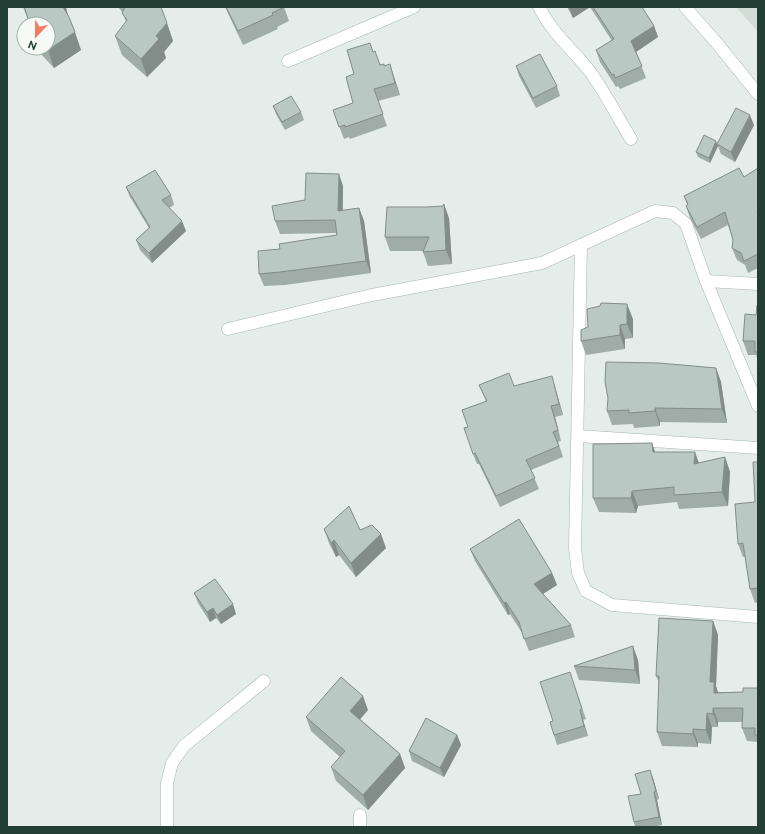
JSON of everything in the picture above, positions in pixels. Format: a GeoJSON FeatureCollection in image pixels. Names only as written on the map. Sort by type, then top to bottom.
{"type":"FeatureCollection","features":[{"type":"Feature","properties":{"kind":"street"},"geometry":{"type":"LineString","coordinates":[[288,61],[414,7]]}},
{"type":"Feature","properties":{"kind":"street"},"geometry":{"type":"LineString","coordinates":[[540,7],[553,31],[590,73],[631,139]]}},
{"type":"Feature","properties":{"kind":"street"},"geometry":{"type":"LineString","coordinates":[[685,7],[716,42],[758,94]]}},
{"type":"Feature","properties":{"kind":"street"},"geometry":{"type":"LineString","coordinates":[[228,329],[367,296],[542,263],[655,211],[673,213],[686,224],[706,280],[758,406]]}},
{"type":"Feature","properties":{"kind":"street"},"geometry":{"type":"LineString","coordinates":[[581,245],[575,548],[578,573],[586,591],[612,605],[758,617]]}},
{"type":"Feature","properties":{"kind":"street"},"geometry":{"type":"LineString","coordinates":[[706,280],[758,284]]}},
{"type":"Feature","properties":{"kind":"street"},"geometry":{"type":"LineString","coordinates":[[578,436],[758,448]]}},
{"type":"Feature","properties":{"kind":"street"},"geometry":{"type":"LineString","coordinates":[[166,827],[167,783],[172,763],[184,746],[264,681]]}},
{"type":"Feature","properties":{"kind":"shaded area"},"geometry":{"type":"Polygon","coordinates":[[[736,7],[758,7],[758,32],[736,7]]]}},
{"type":"Feature","properties":{"kind":"building"},"geometry":{"type":"Polygon","coordinates":[[[24,7],[63,7],[75,32],[56,45],[56,16],[27,16],[24,7]]]}},
{"type":"Feature","properties":{"kind":"building"},"geometry":{"type":"Polygon","coordinates":[[[125,7],[161,7],[167,23],[156,36],[159,39],[141,59],[115,36],[127,20],[122,13],[125,7]]]}},
{"type":"Feature","properties":{"kind":"building"},"geometry":{"type":"Polygon","coordinates":[[[226,7],[284,7],[272,13],[273,15],[238,31],[226,7]]]}},
{"type":"Feature","properties":{"kind":"building"},"geometry":{"type":"Polygon","coordinates":[[[593,7],[642,7],[654,26],[631,41],[642,66],[615,78],[614,74],[612,75],[596,50],[614,39],[593,7]]]}},
{"type":"Feature","properties":{"kind":"building"},"geometry":{"type":"Polygon","coordinates":[[[370,43],[373,52],[375,51],[380,65],[384,64],[384,66],[390,64],[395,83],[374,89],[383,114],[345,127],[345,125],[339,127],[333,110],[353,103],[346,77],[354,74],[347,50],[370,43]]]}},
{"type":"Feature","properties":{"kind":"building"},"geometry":{"type":"Polygon","coordinates":[[[540,54],[557,86],[533,98],[516,66],[540,54]]]}},
{"type":"Feature","properties":{"kind":"building"},"geometry":{"type":"Polygon","coordinates":[[[291,96],[301,112],[282,122],[273,106],[291,96]]]}},
{"type":"Feature","properties":{"kind":"building"},"geometry":{"type":"Polygon","coordinates":[[[736,108],[750,115],[731,152],[717,144],[736,108]]]}},
{"type":"Feature","properties":{"kind":"building"},"geometry":{"type":"Polygon","coordinates":[[[704,135],[716,141],[709,158],[696,152],[704,135]]]}},
{"type":"Feature","properties":{"kind":"building"},"geometry":{"type":"Polygon","coordinates":[[[739,168],[744,177],[758,168],[758,254],[744,261],[741,253],[732,248],[733,240],[725,212],[697,227],[686,206],[688,204],[684,196],[739,168]]]}},
{"type":"Feature","properties":{"kind":"building"},"geometry":{"type":"Polygon","coordinates":[[[155,170],[171,195],[162,200],[182,221],[149,253],[136,240],[150,227],[126,187],[155,170]]]}},
{"type":"Feature","properties":{"kind":"building"},"geometry":{"type":"Polygon","coordinates":[[[306,173],[339,174],[338,211],[359,208],[366,261],[259,274],[258,251],[280,249],[279,244],[337,235],[335,220],[275,221],[272,206],[305,200],[306,173]]]}},
{"type":"Feature","properties":{"kind":"building"},"geometry":{"type":"Polygon","coordinates":[[[444,204],[446,250],[423,252],[429,237],[385,237],[387,207],[426,207],[443,206],[444,204]]]}},
{"type":"Feature","properties":{"kind":"building"},"geometry":{"type":"Polygon","coordinates":[[[601,303],[627,304],[627,324],[620,325],[620,335],[581,341],[581,330],[588,327],[587,309],[600,306],[601,303]]]}},
{"type":"Feature","properties":{"kind":"building"},"geometry":{"type":"Polygon","coordinates":[[[757,305],[758,352],[755,352],[755,341],[743,341],[745,314],[756,315],[757,305]]]}},
{"type":"Feature","properties":{"kind":"building"},"geometry":{"type":"Polygon","coordinates":[[[606,362],[659,363],[716,368],[722,409],[655,408],[655,411],[629,413],[629,410],[607,411],[608,398],[605,382],[606,362]]]}},
{"type":"Feature","properties":{"kind":"building"},"geometry":{"type":"Polygon","coordinates":[[[509,373],[514,386],[552,376],[559,404],[551,406],[558,430],[553,432],[559,446],[526,460],[535,478],[496,496],[475,453],[473,454],[464,428],[468,427],[462,410],[487,401],[479,385],[509,373]]]}},
{"type":"Feature","properties":{"kind":"building"},"geometry":{"type":"Polygon","coordinates":[[[652,443],[653,452],[695,452],[694,464],[725,457],[722,492],[674,495],[674,487],[632,491],[631,498],[593,498],[593,444],[652,443]]]}},
{"type":"Feature","properties":{"kind":"building"},"geometry":{"type":"Polygon","coordinates":[[[753,462],[758,462],[758,588],[750,589],[743,543],[738,544],[735,504],[755,502],[753,462]]]}},
{"type":"Feature","properties":{"kind":"building"},"geometry":{"type":"Polygon","coordinates":[[[349,506],[360,530],[372,525],[381,534],[351,563],[334,540],[331,543],[324,529],[349,506]]]}},
{"type":"Feature","properties":{"kind":"building"},"geometry":{"type":"Polygon","coordinates":[[[519,519],[552,573],[534,584],[571,625],[524,639],[519,622],[506,602],[504,603],[470,549],[519,519]]]}},
{"type":"Feature","properties":{"kind":"building"},"geometry":{"type":"Polygon","coordinates":[[[215,579],[233,604],[217,615],[213,608],[207,612],[194,593],[215,579]]]}},
{"type":"Feature","properties":{"kind":"building"},"geometry":{"type":"Polygon","coordinates":[[[659,618],[713,621],[710,682],[714,682],[714,693],[743,692],[743,688],[758,688],[758,735],[755,735],[755,728],[742,728],[743,708],[713,708],[713,714],[707,713],[706,730],[693,729],[693,734],[657,732],[659,676],[656,676],[659,618]]]}},
{"type":"Feature","properties":{"kind":"building"},"geometry":{"type":"Polygon","coordinates":[[[633,646],[635,670],[574,666],[633,646]]]}},
{"type":"Feature","properties":{"kind":"building"},"geometry":{"type":"Polygon","coordinates":[[[570,672],[582,709],[580,710],[584,726],[554,735],[550,722],[553,721],[540,682],[570,672]]]}},
{"type":"Feature","properties":{"kind":"building"},"geometry":{"type":"Polygon","coordinates":[[[341,677],[363,696],[350,711],[400,754],[363,795],[331,767],[345,751],[306,717],[341,677]]]}},
{"type":"Feature","properties":{"kind":"building"},"geometry":{"type":"Polygon","coordinates":[[[426,718],[457,735],[440,768],[409,751],[426,718]]]}},
{"type":"Feature","properties":{"kind":"building"},"geometry":{"type":"Polygon","coordinates":[[[650,770],[656,791],[654,792],[659,817],[634,822],[628,796],[641,794],[635,774],[650,770]]]}}]}
